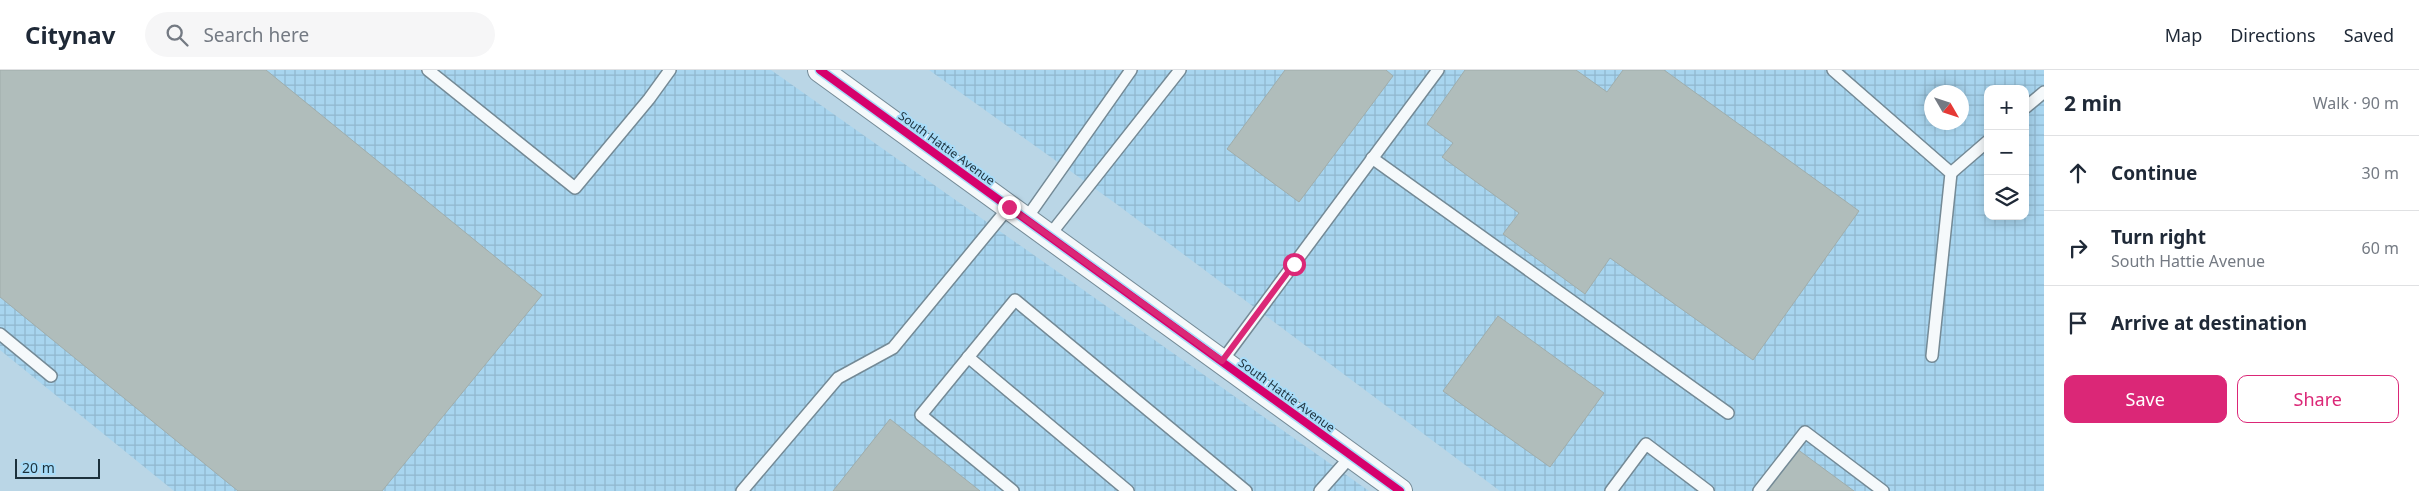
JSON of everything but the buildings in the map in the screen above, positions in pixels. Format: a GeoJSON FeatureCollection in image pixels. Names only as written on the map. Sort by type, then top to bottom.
{"type":"FeatureCollection","features":[{"type":"Feature","properties":{"kind":"street","name":"South Hattie Avenue"},"geometry":{"type":"LineString","coordinates":[[820,70],[1400,491]]}},
{"type":"Feature","properties":{"kind":"lane"},"geometry":{"type":"LineString","coordinates":[[428,70],[574,188],[649,99],[670,70]]}},
{"type":"Feature","properties":{"kind":"lane"},"geometry":{"type":"LineString","coordinates":[[742,491],[838,378],[893,348],[1018,213],[1131,70]]}},
{"type":"Feature","properties":{"kind":"lane"},"geometry":{"type":"LineString","coordinates":[[1049,236],[1180,70]]}},
{"type":"Feature","properties":{"kind":"lane"},"geometry":{"type":"LineString","coordinates":[[1222,361],[1438,70]]}},
{"type":"Feature","properties":{"kind":"lane"},"geometry":{"type":"LineString","coordinates":[[1833,70],[1951,172]]}},
{"type":"Feature","properties":{"kind":"lane"},"geometry":{"type":"LineString","coordinates":[[2029,105],[2044,92]]}},
{"type":"Feature","properties":{"kind":"lane"},"geometry":{"type":"LineString","coordinates":[[1932,356],[1951,172],[1984,144]]}},
{"type":"Feature","properties":{"kind":"lane"},"geometry":{"type":"LineString","coordinates":[[1372,158],[1728,413]]}},
{"type":"Feature","properties":{"kind":"lane"},"geometry":{"type":"LineString","coordinates":[[1013,491],[921,415],[1015,300],[1246,491]]}},
{"type":"Feature","properties":{"kind":"lane"},"geometry":{"type":"LineString","coordinates":[[0,334],[51,376]]}},
{"type":"Feature","properties":{"kind":"lane"},"geometry":{"type":"LineString","coordinates":[[968,357],[1128,491]]}},
{"type":"Feature","properties":{"kind":"lane"},"geometry":{"type":"LineString","coordinates":[[1759,491],[1805,432],[1883,491]]}},
{"type":"Feature","properties":{"kind":"lane"},"geometry":{"type":"LineString","coordinates":[[1611,491],[1646,444],[1708,491]]}},
{"type":"Feature","properties":{"kind":"lane"},"geometry":{"type":"LineString","coordinates":[[1320,491],[1351,456]]}},
{"type":"Feature","properties":{"kind":"shaded area"},"geometry":{"type":"Polygon","coordinates":[[[0,70],[771,70],[1369,491],[174,491],[0,350],[0,70]]]}},
{"type":"Feature","properties":{"kind":"shaded area"},"geometry":{"type":"Polygon","coordinates":[[[929,70],[2044,70],[2044,491],[1500,491],[1115,203],[929,70]]]}},
{"type":"Feature","properties":{"kind":"cycle path"},"geometry":{"type":"LineString","coordinates":[[820,70],[1400,491]]}},
{"type":"Feature","properties":{"kind":"route"},"geometry":{"type":"LineString","coordinates":[[1009,207],[1222,361],[1294,264]]}}]}
